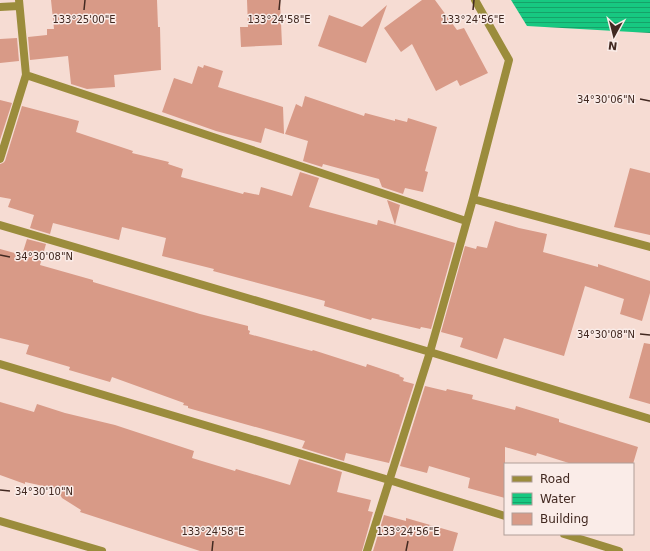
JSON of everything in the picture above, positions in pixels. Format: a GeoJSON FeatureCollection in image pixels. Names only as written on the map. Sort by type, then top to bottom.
{"type":"FeatureCollection","features":[{"type":"Feature","properties":{"kind":"street"},"geometry":{"type":"LineString","coordinates":[[367,551],[430,352],[473,199],[509,60],[475,0]]}},
{"type":"Feature","properties":{"kind":"street"},"geometry":{"type":"LineString","coordinates":[[0,7],[19,3],[26,75],[0,160]]}},
{"type":"Feature","properties":{"kind":"street"},"geometry":{"type":"LineString","coordinates":[[26,75],[466,221]]}},
{"type":"Feature","properties":{"kind":"street"},"geometry":{"type":"LineString","coordinates":[[473,199],[650,247]]}},
{"type":"Feature","properties":{"kind":"street"},"geometry":{"type":"LineString","coordinates":[[0,225],[430,352],[650,419]]}},
{"type":"Feature","properties":{"kind":"street"},"geometry":{"type":"LineString","coordinates":[[0,364],[504,516]]}},
{"type":"Feature","properties":{"kind":"street"},"geometry":{"type":"LineString","coordinates":[[0,521],[102,551]]}},
{"type":"Feature","properties":{"kind":"street"},"geometry":{"type":"LineString","coordinates":[[567,535],[619,551]]}},
{"type":"Feature","properties":{"kind":"water"},"geometry":{"type":"Polygon","coordinates":[[[511,0],[650,0],[650,33],[527,26],[511,0]]]}},
{"type":"Feature","properties":{"kind":"building"},"geometry":{"type":"Polygon","coordinates":[[[51,0],[157,0],[158,27],[160,27],[161,70],[114,75],[115,87],[87,89],[71,84],[68,56],[30,60],[28,37],[47,35],[47,29],[54,29],[51,0]]]}},
{"type":"Feature","properties":{"kind":"building"},"geometry":{"type":"Polygon","coordinates":[[[247,0],[280,0],[282,45],[241,47],[240,27],[248,27],[247,0]]]}},
{"type":"Feature","properties":{"kind":"building"},"geometry":{"type":"Polygon","coordinates":[[[422,0],[435,0],[457,30],[464,28],[488,73],[460,86],[457,80],[436,91],[412,44],[401,52],[384,28],[422,0]]]}},
{"type":"Feature","properties":{"kind":"building"},"geometry":{"type":"Polygon","coordinates":[[[387,5],[366,63],[318,46],[329,15],[362,27],[387,5]]]}},
{"type":"Feature","properties":{"kind":"building"},"geometry":{"type":"Polygon","coordinates":[[[17,38],[19,61],[0,63],[0,39],[17,38]]]}},
{"type":"Feature","properties":{"kind":"building"},"geometry":{"type":"Polygon","coordinates":[[[204,65],[223,71],[218,87],[283,107],[284,134],[265,128],[261,143],[216,131],[162,112],[174,78],[192,84],[198,66],[203,68],[204,65]]]}},
{"type":"Feature","properties":{"kind":"building"},"geometry":{"type":"Polygon","coordinates":[[[305,96],[364,116],[365,113],[395,121],[395,119],[407,122],[408,118],[437,127],[425,171],[428,172],[423,192],[405,188],[403,194],[382,187],[379,179],[323,164],[322,167],[303,161],[308,141],[285,134],[296,104],[302,107],[305,96]]]}},
{"type":"Feature","properties":{"kind":"building"},"geometry":{"type":"Polygon","coordinates":[[[0,100],[12,103],[0,140],[0,100]]]}},
{"type":"Feature","properties":{"kind":"building"},"geometry":{"type":"Polygon","coordinates":[[[22,106],[79,121],[76,132],[133,151],[132,153],[169,162],[168,164],[183,169],[181,177],[243,194],[244,192],[259,195],[261,187],[292,196],[300,172],[319,178],[309,207],[377,225],[378,220],[455,243],[431,329],[421,327],[420,329],[372,318],[371,320],[324,306],[325,301],[213,271],[214,269],[162,256],[166,238],[122,227],[119,240],[53,223],[50,234],[30,228],[34,215],[8,207],[11,199],[0,197],[0,164],[5,161],[22,106]]]}},
{"type":"Feature","properties":{"kind":"building"},"geometry":{"type":"Polygon","coordinates":[[[630,168],[650,173],[650,235],[614,227],[630,168]]]}},
{"type":"Feature","properties":{"kind":"building"},"geometry":{"type":"Polygon","coordinates":[[[387,200],[400,205],[395,225],[387,200]]]}},
{"type":"Feature","properties":{"kind":"building"},"geometry":{"type":"Polygon","coordinates":[[[495,221],[547,234],[543,252],[598,267],[598,264],[650,281],[650,293],[642,321],[620,314],[624,299],[585,286],[564,356],[504,338],[497,359],[460,347],[463,338],[441,332],[465,246],[476,249],[477,246],[487,248],[495,221]]]}},
{"type":"Feature","properties":{"kind":"building"},"geometry":{"type":"Polygon","coordinates":[[[27,239],[46,244],[40,265],[200,314],[248,326],[248,330],[250,331],[249,334],[312,351],[313,350],[366,367],[367,364],[400,375],[399,376],[404,378],[403,381],[414,384],[389,463],[346,453],[344,461],[302,448],[305,441],[188,408],[188,406],[183,405],[184,403],[112,377],[110,382],[69,370],[70,367],[26,354],[29,345],[0,338],[0,249],[22,255],[27,239]]]}},
{"type":"Feature","properties":{"kind":"building"},"geometry":{"type":"Polygon","coordinates":[[[644,343],[650,344],[650,404],[629,398],[644,343]]]}},
{"type":"Feature","properties":{"kind":"building"},"geometry":{"type":"Polygon","coordinates":[[[425,386],[473,395],[472,399],[515,410],[516,406],[559,419],[559,422],[638,447],[633,463],[569,463],[537,453],[536,456],[505,447],[504,498],[468,488],[470,478],[429,466],[427,473],[400,466],[425,386]]]}},
{"type":"Feature","properties":{"kind":"building"},"geometry":{"type":"Polygon","coordinates":[[[0,402],[34,412],[37,404],[65,413],[115,425],[194,451],[192,458],[290,485],[299,459],[342,472],[337,492],[371,500],[368,511],[373,512],[362,551],[200,551],[80,512],[81,510],[62,498],[57,489],[25,482],[25,484],[0,475],[0,402]]]}},
{"type":"Feature","properties":{"kind":"building"},"geometry":{"type":"Polygon","coordinates":[[[384,515],[406,521],[406,518],[458,533],[453,551],[373,551],[384,515]]]}}]}
